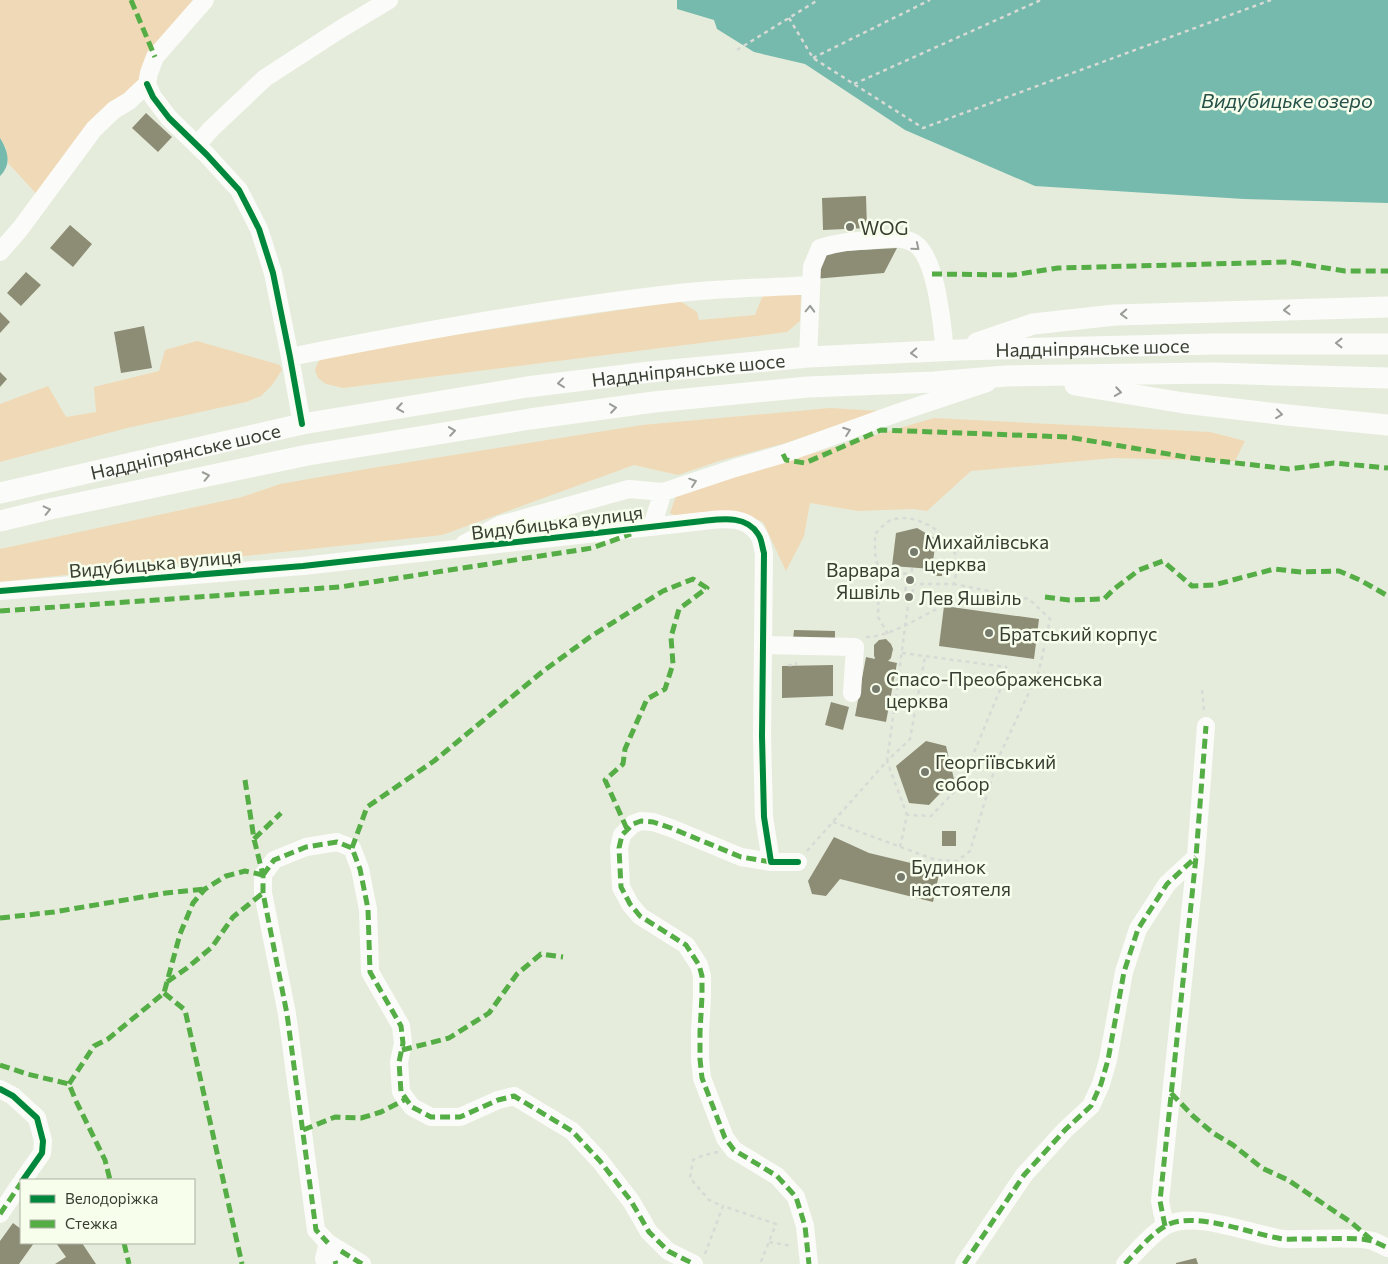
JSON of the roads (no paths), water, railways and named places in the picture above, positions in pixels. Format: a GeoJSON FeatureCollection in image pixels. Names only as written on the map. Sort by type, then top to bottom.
{"type":"FeatureCollection","features":[{"type":"Feature","properties":{"kind":"main road"},"geometry":{"type":"LineString","coordinates":[[951,350],[1033,324],[1115,315],[1388,307]]}},
{"type":"Feature","properties":{"kind":"main road","name":"Наддніпрянське шосе"},"geometry":{"type":"LineString","coordinates":[[0,492],[302,424],[527,387],[650,372],[808,357],[951,350],[1222,344],[1388,344]]}},
{"type":"Feature","properties":{"kind":"main road","name":"Наддніпрянське шосе"},"geometry":{"type":"LineString","coordinates":[[0,521],[308,455],[530,419],[654,402],[808,387],[934,382],[1012,376],[1212,373],[1388,378]]}},
{"type":"Feature","properties":{"kind":"main road"},"geometry":{"type":"LineString","coordinates":[[1012,376],[1184,403],[1388,425]]}},
{"type":"Feature","properties":{"kind":"street"},"geometry":{"type":"LineString","coordinates":[[205,0],[155,57],[147,84],[153,97],[169,118],[207,154],[239,190],[258,229],[273,273],[302,424]]}},
{"type":"Feature","properties":{"kind":"street"},"geometry":{"type":"LineString","coordinates":[[197,145],[211,129],[265,78],[389,0]]}},
{"type":"Feature","properties":{"kind":"street"},"geometry":{"type":"LineString","coordinates":[[0,252],[20,229],[94,129],[114,110],[129,101],[147,84]]}},
{"type":"Feature","properties":{"kind":"street"},"geometry":{"type":"LineString","coordinates":[[808,357],[812,267],[820,248],[836,242],[898,238],[915,244],[925,255],[932,274],[951,350]]}},
{"type":"Feature","properties":{"kind":"street"},"geometry":{"type":"LineString","coordinates":[[290,357],[363,342],[527,314],[680,293],[811,285]]}},
{"type":"Feature","properties":{"kind":"street"},"geometry":{"type":"LineString","coordinates":[[457,548],[500,525],[629,489],[663,492],[783,454],[909,409],[1012,376]]}},
{"type":"Feature","properties":{"kind":"street"},"geometry":{"type":"LineString","coordinates":[[652,526],[663,492]]}},
{"type":"Feature","properties":{"kind":"street","name":"Видубицька вулиця"},"geometry":{"type":"LineString","coordinates":[[0,591],[303,566],[731,518],[749,524],[759,535],[764,553],[762,736],[764,817],[771,862]]}},
{"type":"Feature","properties":{"kind":"street"},"geometry":{"type":"LineString","coordinates":[[764,645],[855,647],[852,693]]}},
{"type":"Feature","properties":{"kind":"street"},"geometry":{"type":"LineString","coordinates":[[1166,1226],[1160,1201],[1196,857],[1206,726]]}},
{"type":"Feature","properties":{"kind":"street"},"geometry":{"type":"LineString","coordinates":[[798,862],[771,862],[741,857],[671,828],[653,822],[641,821],[633,824],[622,835],[619,848],[621,887],[630,904],[640,916],[686,945],[699,965],[702,976],[700,1041],[702,1078],[725,1138],[734,1150],[777,1176],[796,1197],[805,1226],[809,1264]]}},
{"type":"Feature","properties":{"kind":"street"},"geometry":{"type":"LineString","coordinates":[[362,1264],[334,1247],[316,1230],[287,1014],[263,892],[263,875],[274,860],[306,847],[337,842],[352,848],[360,869],[368,909],[370,972],[401,1026],[403,1043],[400,1062],[401,1092],[412,1107],[431,1117],[460,1117],[498,1100],[514,1096],[572,1131],[600,1161],[631,1201],[649,1232],[668,1251],[699,1260]]}},
{"type":"Feature","properties":{"kind":"street"},"geometry":{"type":"LineString","coordinates":[[964,1264],[1024,1175],[1066,1129],[1091,1106],[1106,1068],[1124,972],[1138,929],[1167,884],[1196,857]]}},
{"type":"Feature","properties":{"kind":"street"},"geometry":{"type":"LineString","coordinates":[[0,1089],[13,1096],[37,1118],[43,1141],[42,1153],[24,1179]]}},
{"type":"Feature","properties":{"kind":"street"},"geometry":{"type":"LineString","coordinates":[[0,1214],[20,1185]]}},
{"type":"Feature","properties":{"kind":"street"},"geometry":{"type":"LineString","coordinates":[[1125,1264],[1144,1243],[1174,1222],[1202,1221],[1280,1238],[1362,1239],[1373,1241],[1388,1248]]}},
{"type":"Feature","properties":{"kind":"water","name":"Видубицьке озеро"},"geometry":{"type":"Polygon","coordinates":[[[677,0],[1388,0],[1388,203],[1244,199],[1035,186],[905,130],[805,64],[754,52],[717,29],[714,20],[677,9],[677,0]]]}},
{"type":"Feature","properties":{"kind":"water"},"geometry":{"type":"Polygon","coordinates":[[[0,138],[8,157],[6,167],[0,176],[0,138]]]}},
{"type":"Feature","properties":{"kind":"place","name":"WOG"},"geometry":{"type":"Point","coordinates":[850,227]}},
{"type":"Feature","properties":{"kind":"place","name":"Михайлівська церква"},"geometry":{"type":"Point","coordinates":[914,552]}},
{"type":"Feature","properties":{"kind":"place","name":"Варвара Яшвіль"},"geometry":{"type":"Point","coordinates":[910,580]}},
{"type":"Feature","properties":{"kind":"place","name":"Лев Яшвіль"},"geometry":{"type":"Point","coordinates":[909,597]}},
{"type":"Feature","properties":{"kind":"place","name":"Братський корпус"},"geometry":{"type":"Point","coordinates":[989,633]}},
{"type":"Feature","properties":{"kind":"place","name":"Спасо-Преображенська церква"},"geometry":{"type":"Point","coordinates":[876,689]}},
{"type":"Feature","properties":{"kind":"place","name":"Георгіївський собор"},"geometry":{"type":"Point","coordinates":[925,772]}},
{"type":"Feature","properties":{"kind":"place","name":"Будинок настоятеля"},"geometry":{"type":"Point","coordinates":[901,877]}}]}
